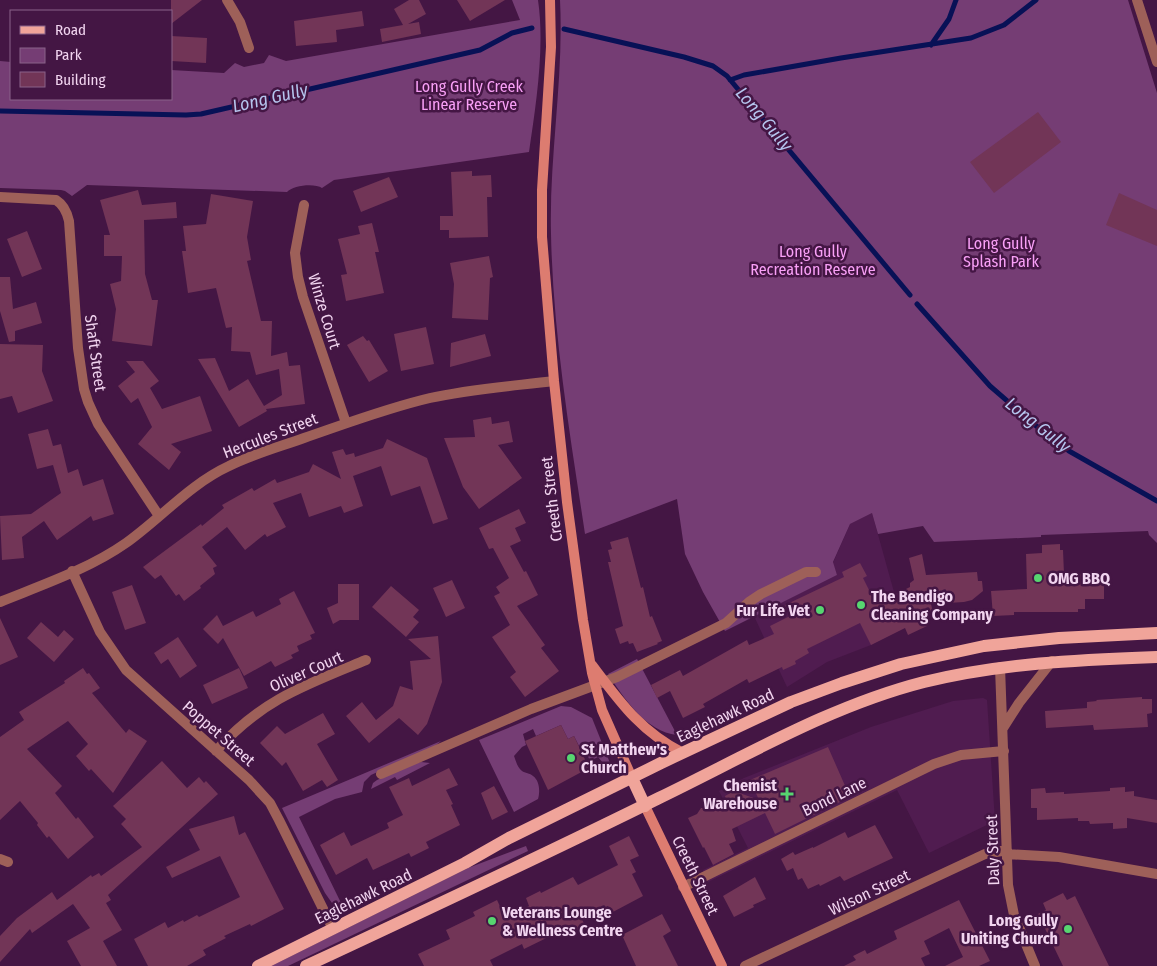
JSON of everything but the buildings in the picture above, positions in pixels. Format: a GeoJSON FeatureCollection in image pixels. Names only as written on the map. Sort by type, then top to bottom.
{"type":"FeatureCollection","features":[{"type":"Feature","properties":{"kind":"main road","name":"Creeth Street"},"geometry":{"type":"LineString","coordinates":[[550,0],[551,47],[542,190],[542,237],[554,381],[567,502],[590,662],[600,684],[604,714],[645,806],[722,966]]}},
{"type":"Feature","properties":{"kind":"main road","name":"Eaglehawk Road"},"geometry":{"type":"LineString","coordinates":[[258,966],[465,863],[509,838],[683,753],[791,702],[842,683],[901,664],[962,650],[1012,642],[1098,635],[1157,633]]}},
{"type":"Feature","properties":{"kind":"main road"},"geometry":{"type":"LineString","coordinates":[[306,966],[645,806],[806,725],[850,706],[925,682],[1000,667],[1052,661],[1157,657]]}},
{"type":"Feature","properties":{"kind":"main road"},"geometry":{"type":"LineString","coordinates":[[600,684],[659,740],[683,753]]}},
{"type":"Feature","properties":{"kind":"street"},"geometry":{"type":"LineString","coordinates":[[228,0],[240,22],[249,48]]}},
{"type":"Feature","properties":{"kind":"street"},"geometry":{"type":"LineString","coordinates":[[1137,0],[1157,62]]}},
{"type":"Feature","properties":{"kind":"street","name":"Shaft Street"},"geometry":{"type":"LineString","coordinates":[[0,197],[51,199],[56,200],[63,206],[69,221],[79,355],[86,396],[105,434],[159,516]]}},
{"type":"Feature","properties":{"kind":"street","name":"Winze Court"},"geometry":{"type":"LineString","coordinates":[[304,205],[295,253],[298,277],[346,424]]}},
{"type":"Feature","properties":{"kind":"street","name":"Hercules Street"},"geometry":{"type":"LineString","coordinates":[[0,602],[72,571],[125,544],[196,487],[229,466],[346,424],[432,397],[554,381]]}},
{"type":"Feature","properties":{"kind":"street","name":"Poppet Street"},"geometry":{"type":"LineString","coordinates":[[72,571],[100,632],[126,670],[249,780],[270,803],[333,929]]}},
{"type":"Feature","properties":{"kind":"street"},"geometry":{"type":"LineString","coordinates":[[381,774],[505,720],[600,684],[726,624],[749,602],[761,594],[806,572],[816,572]]}},
{"type":"Feature","properties":{"kind":"street","name":"Oliver Court"},"geometry":{"type":"LineString","coordinates":[[216,751],[236,729],[270,703],[304,686],[366,660]]}},
{"type":"Feature","properties":{"kind":"street"},"geometry":{"type":"LineString","coordinates":[[1003,728],[1013,711],[1052,661]]}},
{"type":"Feature","properties":{"kind":"street","name":"Daly Street"},"geometry":{"type":"LineString","coordinates":[[1000,667],[1008,885],[1011,908],[1034,966]]}},
{"type":"Feature","properties":{"kind":"street","name":"Bond Lane"},"geometry":{"type":"LineString","coordinates":[[683,887],[934,764],[961,754],[1004,751]]}},
{"type":"Feature","properties":{"kind":"street","name":"Wilson Street"},"geometry":{"type":"LineString","coordinates":[[745,966],[985,854],[1007,852],[1059,856],[1157,874]]}},
{"type":"Feature","properties":{"kind":"shaded area"},"geometry":{"type":"Polygon","coordinates":[[[872,513],[904,628],[871,645],[827,662],[787,687],[754,616],[837,575],[833,563],[850,524],[872,513]]]}},
{"type":"Feature","properties":{"kind":"shaded area"},"geometry":{"type":"Polygon","coordinates":[[[983,698],[987,700],[995,821],[929,853],[897,790],[708,882],[703,870],[748,848],[719,791],[744,778],[871,727],[953,701],[983,698]]]}},
{"type":"Feature","properties":{"kind":"green space","name":"Long Gully Creek Linear Reserve"},"geometry":{"type":"Polygon","coordinates":[[[512,0],[538,0],[541,37],[540,56],[537,96],[529,152],[334,180],[322,188],[304,185],[287,192],[87,185],[72,196],[61,190],[0,188],[0,61],[10,62],[10,100],[172,100],[172,70],[224,73],[235,63],[244,67],[264,63],[269,55],[286,61],[520,20],[512,0]]]}},
{"type":"Feature","properties":{"kind":"green space","name":"Long Gully Recreation Reserve"},"geometry":{"type":"Polygon","coordinates":[[[560,0],[1128,0],[1157,93],[1157,543],[1149,535],[1148,531],[934,542],[923,526],[878,534],[872,513],[850,524],[833,562],[837,575],[725,631],[703,592],[685,554],[677,499],[585,534],[563,384],[552,272],[551,205],[560,58],[560,0]]]}},
{"type":"Feature","properties":{"kind":"green space"},"geometry":{"type":"Polygon","coordinates":[[[637,659],[677,735],[666,733],[646,721],[629,703],[608,674],[637,659]]]}},
{"type":"Feature","properties":{"kind":"green space"},"geometry":{"type":"Polygon","coordinates":[[[561,706],[571,707],[592,718],[610,763],[603,763],[598,757],[590,761],[583,745],[579,746],[574,736],[568,739],[561,725],[536,736],[533,729],[523,734],[526,745],[514,756],[520,769],[535,778],[539,787],[539,793],[538,799],[514,812],[479,740],[561,706]]]}},
{"type":"Feature","properties":{"kind":"green space"},"geometry":{"type":"Polygon","coordinates":[[[441,741],[435,746],[371,775],[364,782],[362,792],[335,799],[299,817],[342,905],[332,903],[325,893],[282,808],[441,741]]]}},
{"type":"Feature","properties":{"kind":"green space"},"geometry":{"type":"Polygon","coordinates":[[[421,762],[430,763],[397,780],[395,777],[371,789],[373,783],[377,780],[421,762]]]}},
{"type":"Feature","properties":{"kind":"green space"},"geometry":{"type":"Polygon","coordinates":[[[526,846],[528,851],[288,966],[271,966],[468,868],[526,846]]]}},
{"type":"Feature","properties":{"kind":"waterway"},"geometry":{"type":"LineString","coordinates":[[931,45],[949,19],[956,0]]}},
{"type":"Feature","properties":{"kind":"waterway"},"geometry":{"type":"LineString","coordinates":[[730,80],[744,75],[841,58],[971,38],[1004,25],[1036,0]]}},
{"type":"Feature","properties":{"kind":"waterway","name":"Long Gully"},"geometry":{"type":"LineString","coordinates":[[0,111],[201,114],[480,50],[512,33],[532,28]]}},
{"type":"Feature","properties":{"kind":"waterway","name":"Long Gully"},"geometry":{"type":"LineString","coordinates":[[564,29],[684,57],[713,66],[727,76],[910,295]]}},
{"type":"Feature","properties":{"kind":"waterway","name":"Long Gully"},"geometry":{"type":"LineString","coordinates":[[917,304],[990,386],[1035,425],[1069,451],[1157,501]]}},
{"type":"Feature","properties":{"kind":"place","name":"OMG BBQ"},"geometry":{"type":"Point","coordinates":[1038,578]}},
{"type":"Feature","properties":{"kind":"place","name":"The Bendigo Cleaning Company"},"geometry":{"type":"Point","coordinates":[861,605]}},
{"type":"Feature","properties":{"kind":"place","name":"Fur Life Vet"},"geometry":{"type":"Point","coordinates":[820,610]}},
{"type":"Feature","properties":{"kind":"place","name":"St Matthew's Church"},"geometry":{"type":"Point","coordinates":[571,758]}},
{"type":"Feature","properties":{"kind":"place","name":"Chemist Warehouse"},"geometry":{"type":"Point","coordinates":[787,794]}},
{"type":"Feature","properties":{"kind":"place","name":"Veterans Lounge & Wellness Centre"},"geometry":{"type":"Point","coordinates":[492,921]}},
{"type":"Feature","properties":{"kind":"place","name":"Long Gully Uniting Church"},"geometry":{"type":"Point","coordinates":[1068,929]}},
{"type":"Feature","properties":{"kind":"park label","name":"Long Gully Splash Park"},"geometry":{"type":"Point","coordinates":[1001,252]}}]}
